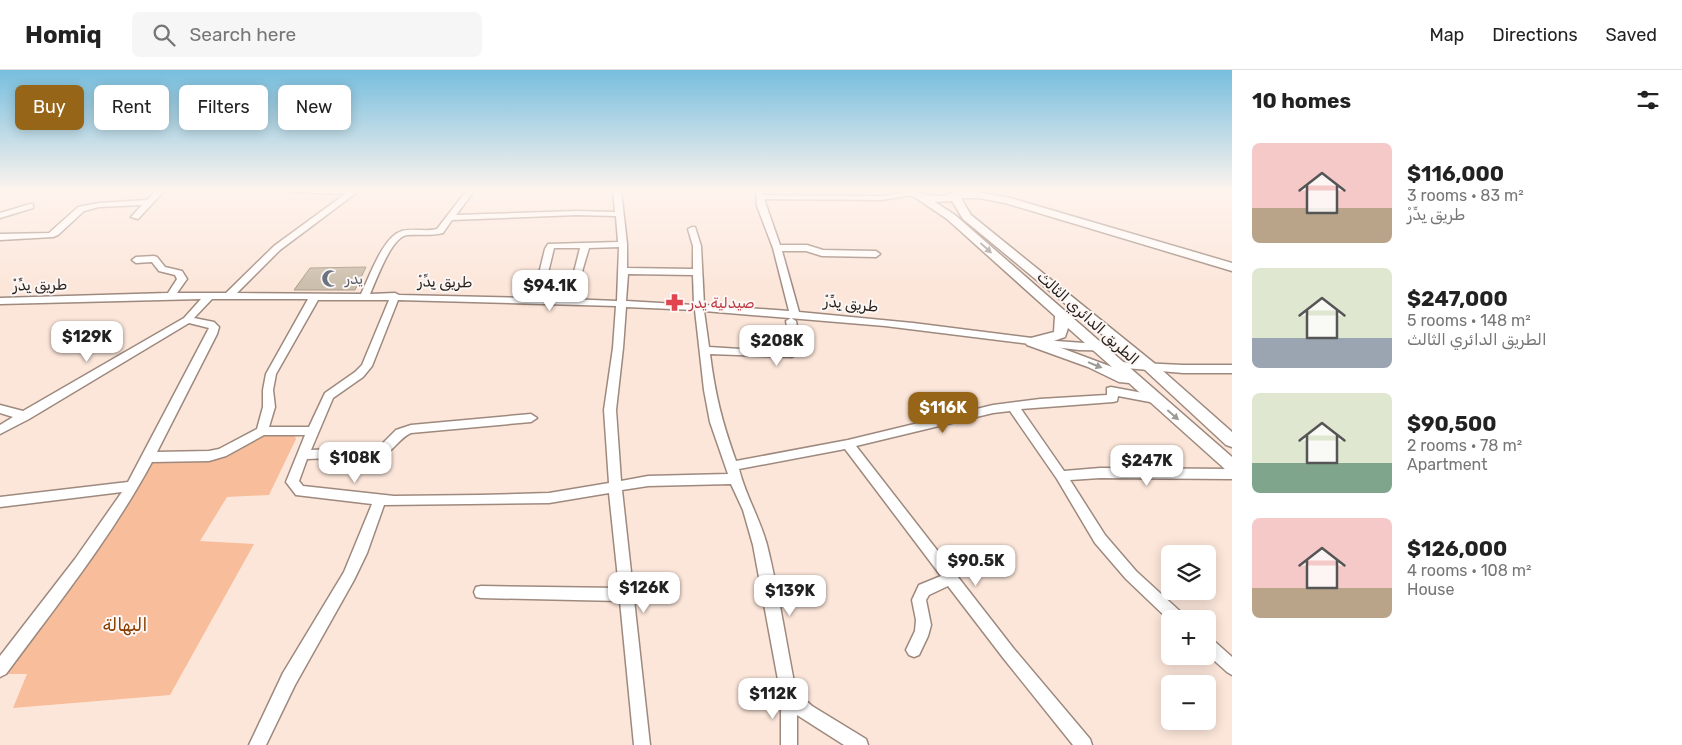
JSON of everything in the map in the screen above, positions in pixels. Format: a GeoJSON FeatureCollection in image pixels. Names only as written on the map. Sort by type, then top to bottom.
{"type":"FeatureCollection","features":[{"type":"Feature","properties":{"kind":"main road","name":"الطريق الدائري الثالث"},"geometry":{"type":"LineString","coordinates":[[956,222],[1232,466]]}},
{"type":"Feature","properties":{"kind":"main road","name":"الطريق الدائري الثالث"},"geometry":{"type":"LineString","coordinates":[[972,222],[1149,366],[1232,441]]}},
{"type":"Feature","properties":{"kind":"main road"},"geometry":{"type":"LineString","coordinates":[[1079,222],[1232,267]]}},
{"type":"Feature","properties":{"kind":"main road"},"geometry":{"type":"LineString","coordinates":[[1107,222],[1232,258]]}},
{"type":"Feature","properties":{"kind":"main road"},"geometry":{"type":"LineString","coordinates":[[1032,342],[1052,338],[1060,334],[1062,327],[1061,316]]}},
{"type":"Feature","properties":{"kind":"main road"},"geometry":{"type":"LineString","coordinates":[[1032,342],[1093,364],[1150,395]]}},
{"type":"Feature","properties":{"kind":"street"},"geometry":{"type":"LineString","coordinates":[[0,237],[50,235],[66,222]]}},
{"type":"Feature","properties":{"kind":"street"},"geometry":{"type":"LineString","coordinates":[[229,296],[277,248],[313,222]]}},
{"type":"Feature","properties":{"kind":"street"},"geometry":{"type":"LineString","coordinates":[[365,296],[377,269],[399,235],[437,233],[444,229],[448,222]]}},
{"type":"Feature","properties":{"kind":"street"},"geometry":{"type":"LineString","coordinates":[[619,222],[622,244],[621,302],[610,410],[615,486],[642,745]]}},
{"type":"Feature","properties":{"kind":"street"},"geometry":{"type":"LineString","coordinates":[[706,350],[788,355],[796,351],[793,317],[777,248],[768,222]]}},
{"type":"Feature","properties":{"kind":"street"},"geometry":{"type":"LineString","coordinates":[[692,229],[697,246],[699,307],[706,350],[709,390],[716,422],[760,545],[789,696],[789,745]]}},
{"type":"Feature","properties":{"kind":"street"},"geometry":{"type":"LineString","coordinates":[[0,244],[11,236]]}},
{"type":"Feature","properties":{"kind":"street"},"geometry":{"type":"LineString","coordinates":[[537,300],[551,246],[622,244]]}},
{"type":"Feature","properties":{"kind":"street"},"geometry":{"type":"LineString","coordinates":[[543,276],[574,275],[578,273],[585,246]]}},
{"type":"Feature","properties":{"kind":"street"},"geometry":{"type":"LineString","coordinates":[[777,248],[807,248],[822,253],[876,254]]}},
{"type":"Feature","properties":{"kind":"street"},"geometry":{"type":"LineString","coordinates":[[136,260],[154,259],[162,269],[179,273],[182,279],[170,297]]}},
{"type":"Feature","properties":{"kind":"street"},"geometry":{"type":"LineString","coordinates":[[622,271],[698,272]]}},
{"type":"Feature","properties":{"kind":"street"},"geometry":{"type":"LineString","coordinates":[[0,430],[188,320],[209,296]]}},
{"type":"Feature","properties":{"kind":"street","name":"طريق يِدِّرْ"},"geometry":{"type":"LineString","coordinates":[[2,302],[209,296],[395,296],[621,302],[699,307],[942,329],[1032,342],[1126,349]]}},
{"type":"Feature","properties":{"kind":"street"},"geometry":{"type":"LineString","coordinates":[[262,431],[269,407],[268,390],[271,374],[315,296]]}},
{"type":"Feature","properties":{"kind":"street"},"geometry":{"type":"LineString","coordinates":[[395,296],[366,367],[350,382],[328,396],[311,431],[292,482],[300,491],[380,500],[432,501],[550,498],[615,486],[734,473],[961,416],[1013,406],[1113,398],[1111,391],[1150,395]]}},
{"type":"Feature","properties":{"kind":"street"},"geometry":{"type":"LineString","coordinates":[[0,669],[83,558],[132,486],[149,457],[214,330],[214,327],[208,323],[188,320]]}},
{"type":"Feature","properties":{"kind":"street"},"geometry":{"type":"LineString","coordinates":[[1118,365],[1184,369],[1232,369]]}},
{"type":"Feature","properties":{"kind":"street"},"geometry":{"type":"LineString","coordinates":[[1013,406],[1061,476],[1100,539],[1131,575],[1168,610]]}},
{"type":"Feature","properties":{"kind":"street"},"geometry":{"type":"LineString","coordinates":[[0,409],[25,416]]}},
{"type":"Feature","properties":{"kind":"street"},"geometry":{"type":"LineString","coordinates":[[303,455],[382,451],[387,448],[397,434],[411,428],[531,418]]}},
{"type":"Feature","properties":{"kind":"street"},"geometry":{"type":"LineString","coordinates":[[149,457],[209,456],[222,453],[262,431],[311,431]]}},
{"type":"Feature","properties":{"kind":"street"},"geometry":{"type":"LineString","coordinates":[[848,444],[1009,654],[1084,745]]}},
{"type":"Feature","properties":{"kind":"street"},"geometry":{"type":"LineString","coordinates":[[1061,476],[1100,473],[1232,474]]}},
{"type":"Feature","properties":{"kind":"street"},"geometry":{"type":"LineString","coordinates":[[0,502],[132,486]]}},
{"type":"Feature","properties":{"kind":"street"},"geometry":{"type":"LineString","coordinates":[[257,745],[289,679],[349,576],[380,500]]}},
{"type":"Feature","properties":{"kind":"street"},"geometry":{"type":"LineString","coordinates":[[914,650],[924,632],[925,618],[919,600],[924,590],[951,578]]}},
{"type":"Feature","properties":{"kind":"street"},"geometry":{"type":"LineString","coordinates":[[481,592],[627,595]]}},
{"type":"Feature","properties":{"kind":"street"},"geometry":{"type":"LineString","coordinates":[[1216,652],[1232,667]]}},
{"type":"Feature","properties":{"kind":"street"},"geometry":{"type":"LineString","coordinates":[[789,696],[806,712],[860,745]]}},
{"type":"Feature","properties":{"kind":"green space","name":"البهالة"},"geometry":{"type":"Polygon","coordinates":[[[260,434],[294,434],[296,439],[269,495],[227,497],[200,541],[254,544],[170,695],[13,708],[27,674],[0,674],[150,462],[211,456],[260,434]]]}},
{"type":"Feature","properties":{"kind":"building","name":"يدر"},"geometry":{"type":"Polygon","coordinates":[[[366,267],[355,290],[294,290],[310,268],[366,267]]]}},
{"type":"Feature","properties":{"kind":"place","name":"يدر"},"geometry":{"type":"Point","coordinates":[331,279]}},
{"type":"Feature","properties":{"kind":"place","name":"صيدلية يدر"},"geometry":{"type":"Point","coordinates":[675,303]}}]}
